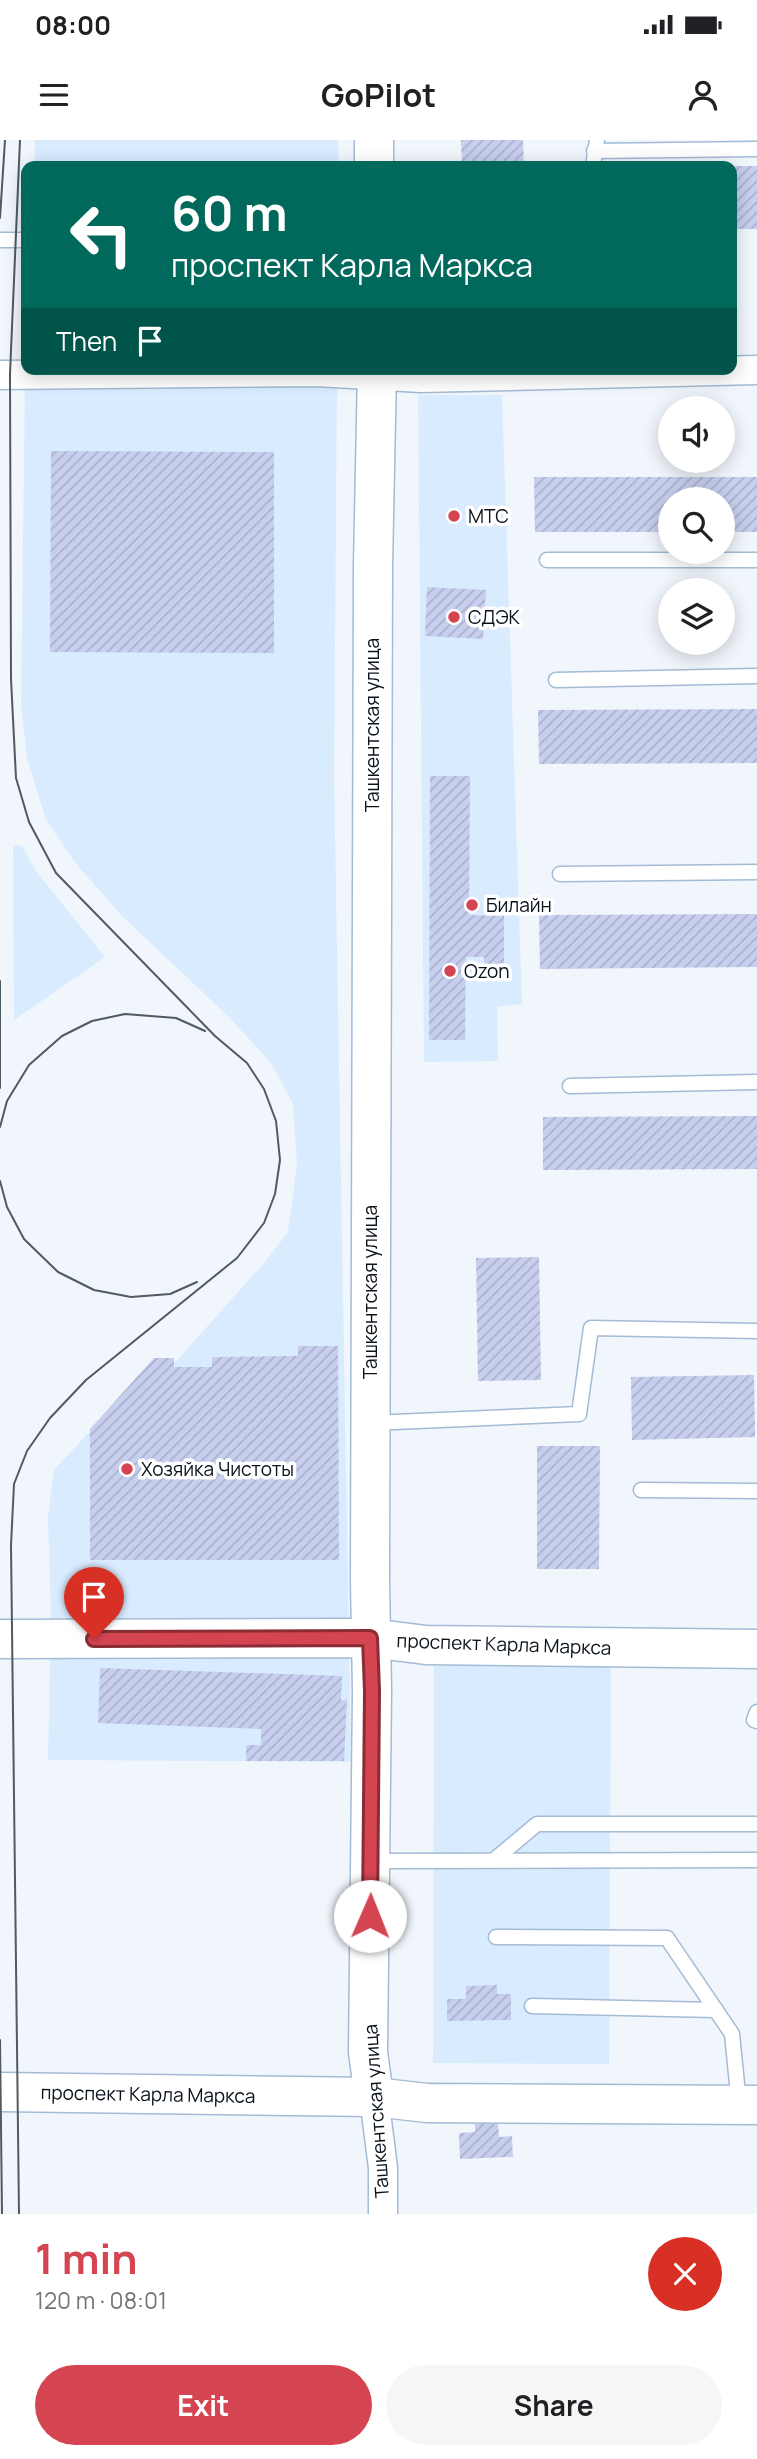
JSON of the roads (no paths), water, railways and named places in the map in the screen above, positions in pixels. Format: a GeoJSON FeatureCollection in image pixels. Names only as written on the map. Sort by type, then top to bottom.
{"type":"FeatureCollection","features":[{"type":"Feature","properties":{"kind":"main road"},"geometry":{"type":"LineString","coordinates":[[374,140],[374,161]]}},
{"type":"Feature","properties":{"kind":"main road","name":"Ташкентская улица"},"geometry":{"type":"LineString","coordinates":[[374,2098],[368,2052],[372,1691],[372,580],[377,375]]}},
{"type":"Feature","properties":{"kind":"main road","name":"проспект Карла Маркса"},"geometry":{"type":"LineString","coordinates":[[0,1639],[370,1638],[426,1646],[757,1649]]}},
{"type":"Feature","properties":{"kind":"main road","name":"проспект Карла Маркса"},"geometry":{"type":"LineString","coordinates":[[0,2092],[374,2098],[427,2103],[748,2105]]}},
{"type":"Feature","properties":{"kind":"street"},"geometry":{"type":"LineString","coordinates":[[737,370],[757,370]]}},
{"type":"Feature","properties":{"kind":"street"},"geometry":{"type":"LineString","coordinates":[[0,375],[21,375]]}},
{"type":"Feature","properties":{"kind":"street"},"geometry":{"type":"LineString","coordinates":[[399,375],[421,378],[492,375]]}},
{"type":"Feature","properties":{"kind":"street","name":"Ташкентская улица"},"geometry":{"type":"LineString","coordinates":[[374,2098],[383,2168],[383,2214]]}},
{"type":"Feature","properties":{"kind":"lane"},"geometry":{"type":"LineString","coordinates":[[595,153],[757,149]]}},
{"type":"Feature","properties":{"kind":"lane"},"geometry":{"type":"LineString","coordinates":[[0,240],[21,240]]}},
{"type":"Feature","properties":{"kind":"lane"},"geometry":{"type":"LineString","coordinates":[[547,560],[757,561]]}},
{"type":"Feature","properties":{"kind":"lane"},"geometry":{"type":"LineString","coordinates":[[556,680],[757,677]]}},
{"type":"Feature","properties":{"kind":"lane"},"geometry":{"type":"LineString","coordinates":[[560,874],[757,872]]}},
{"type":"Feature","properties":{"kind":"lane"},"geometry":{"type":"LineString","coordinates":[[570,1086],[757,1082]]}},
{"type":"Feature","properties":{"kind":"lane"},"geometry":{"type":"LineString","coordinates":[[370,1423],[579,1414],[591,1328],[757,1331]]}},
{"type":"Feature","properties":{"kind":"lane"},"geometry":{"type":"LineString","coordinates":[[641,1490],[757,1491]]}},
{"type":"Feature","properties":{"kind":"lane"},"geometry":{"type":"LineString","coordinates":[[757,1712],[754,1720],[757,1721]]}},
{"type":"Feature","properties":{"kind":"lane"},"geometry":{"type":"LineString","coordinates":[[494,1860],[537,1824],[757,1824]]}},
{"type":"Feature","properties":{"kind":"lane"},"geometry":{"type":"LineString","coordinates":[[371,1861],[757,1860]]}},
{"type":"Feature","properties":{"kind":"lane"},"geometry":{"type":"LineString","coordinates":[[496,1937],[667,1938],[732,2034],[748,2105]]}},
{"type":"Feature","properties":{"kind":"lane"},"geometry":{"type":"LineString","coordinates":[[532,2006],[716,2010]]}},
{"type":"Feature","properties":{"kind":"tram line"},"geometry":{"type":"LineString","coordinates":[[0,218],[5,140]]}},
{"type":"Feature","properties":{"kind":"tram line"},"geometry":{"type":"LineString","coordinates":[[19,2214],[11,1545],[14,1484],[27,1451],[50,1418],[86,1380],[237,1258],[264,1223],[275,1194],[280,1160],[276,1121],[264,1089],[247,1063],[215,1036],[56,873],[29,822],[16,778],[11,679],[10,374],[20,140]]}},
{"type":"Feature","properties":{"kind":"tram line"},"geometry":{"type":"LineString","coordinates":[[0,981],[0,1088]]}},
{"type":"Feature","properties":{"kind":"tram line"},"geometry":{"type":"LineString","coordinates":[[0,1127],[7,1101],[29,1065],[62,1036],[92,1021],[125,1014],[176,1018],[205,1031]]}},
{"type":"Feature","properties":{"kind":"tram line"},"geometry":{"type":"LineString","coordinates":[[0,1181],[7,1207],[24,1239],[58,1272],[94,1290],[131,1297],[170,1294],[197,1282]]}},
{"type":"Feature","properties":{"kind":"tram line"},"geometry":{"type":"LineString","coordinates":[[0,2040],[2,2214]]}},
{"type":"Feature","properties":{"kind":"place","name":"МТС"},"geometry":{"type":"Point","coordinates":[454,516]}},
{"type":"Feature","properties":{"kind":"place","name":"СДЭК"},"geometry":{"type":"Point","coordinates":[454,617]}},
{"type":"Feature","properties":{"kind":"place","name":"Билайн"},"geometry":{"type":"Point","coordinates":[472,905]}},
{"type":"Feature","properties":{"kind":"place","name":"Ozon"},"geometry":{"type":"Point","coordinates":[450,971]}},
{"type":"Feature","properties":{"kind":"place","name":"Хозяйка Чистоты"},"geometry":{"type":"Point","coordinates":[127,1469]}}]}
